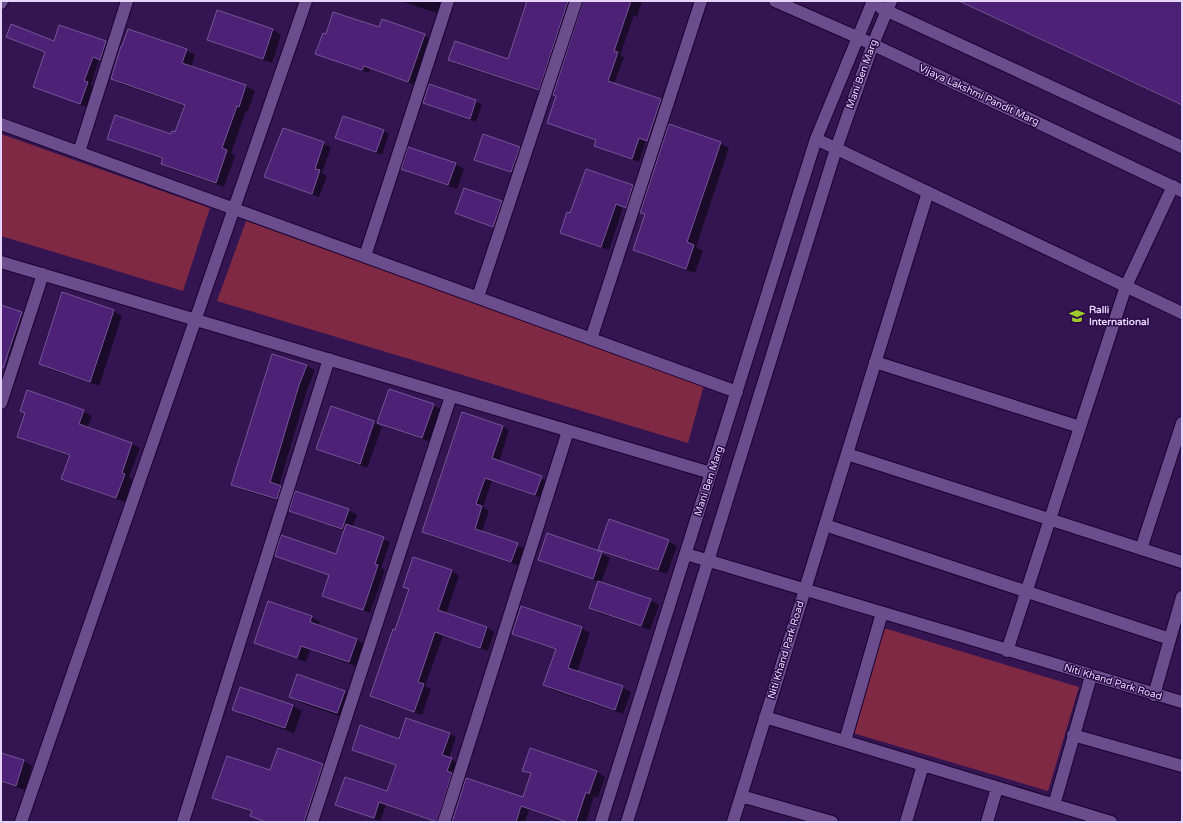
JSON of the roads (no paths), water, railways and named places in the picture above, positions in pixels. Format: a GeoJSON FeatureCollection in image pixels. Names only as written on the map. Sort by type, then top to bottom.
{"type":"FeatureCollection","features":[{"type":"Feature","properties":{"kind":"street"},"geometry":{"type":"LineString","coordinates":[[78,152],[127,1]]}},
{"type":"Feature","properties":{"kind":"street"},"geometry":{"type":"LineString","coordinates":[[21,822],[306,1]]}},
{"type":"Feature","properties":{"kind":"street"},"geometry":{"type":"LineString","coordinates":[[365,256],[448,1]]}},
{"type":"Feature","properties":{"kind":"street"},"geometry":{"type":"LineString","coordinates":[[478,297],[576,1]]}},
{"type":"Feature","properties":{"kind":"street"},"geometry":{"type":"LineString","coordinates":[[591,339],[701,1]]}},
{"type":"Feature","properties":{"kind":"street","name":"Vijaya Lakshmi Pandit Marg"},"geometry":{"type":"LineString","coordinates":[[775,1],[858,37],[1177,188]]}},
{"type":"Feature","properties":{"kind":"street"},"geometry":{"type":"LineString","coordinates":[[870,2],[890,6],[1182,147]]}},
{"type":"Feature","properties":{"kind":"street","name":"Mani Ben Marg"},"geometry":{"type":"LineString","coordinates":[[601,822],[816,139],[858,37],[870,2]]}},
{"type":"Feature","properties":{"kind":"street","name":"Mani Ben Marg"},"geometry":{"type":"LineString","coordinates":[[627,822],[836,149],[873,44],[890,6]]}},
{"type":"Feature","properties":{"kind":"street"},"geometry":{"type":"LineString","coordinates":[[1,124],[737,392]]}},
{"type":"Feature","properties":{"kind":"street"},"geometry":{"type":"LineString","coordinates":[[816,139],[1182,312]]}},
{"type":"Feature","properties":{"kind":"street"},"geometry":{"type":"LineString","coordinates":[[1007,651],[1126,286],[1177,188]]}},
{"type":"Feature","properties":{"kind":"street"},"geometry":{"type":"LineString","coordinates":[[686,554],[805,590],[928,192]]}},
{"type":"Feature","properties":{"kind":"street"},"geometry":{"type":"LineString","coordinates":[[1,262],[711,473]]}},
{"type":"Feature","properties":{"kind":"street"},"geometry":{"type":"LineString","coordinates":[[1,403],[43,274]]}},
{"type":"Feature","properties":{"kind":"street"},"geometry":{"type":"LineString","coordinates":[[183,822],[329,359]]}},
{"type":"Feature","properties":{"kind":"street"},"geometry":{"type":"LineString","coordinates":[[875,362],[1080,427]]}},
{"type":"Feature","properties":{"kind":"street"},"geometry":{"type":"LineString","coordinates":[[312,822],[451,396]]}},
{"type":"Feature","properties":{"kind":"street"},"geometry":{"type":"LineString","coordinates":[[1140,549],[1182,423]]}},
{"type":"Feature","properties":{"kind":"street"},"geometry":{"type":"LineString","coordinates":[[444,822],[568,431]]}},
{"type":"Feature","properties":{"kind":"street"},"geometry":{"type":"LineString","coordinates":[[847,454],[1182,562]]}},
{"type":"Feature","properties":{"kind":"street"},"geometry":{"type":"LineString","coordinates":[[825,525],[1170,639]]}},
{"type":"Feature","properties":{"kind":"street","name":"Niti Khand Park Road"},"geometry":{"type":"LineString","coordinates":[[733,822],[805,590],[1154,695],[1182,702]]}},
{"type":"Feature","properties":{"kind":"street"},"geometry":{"type":"LineString","coordinates":[[1154,695],[1182,597]]}},
{"type":"Feature","properties":{"kind":"street"},"geometry":{"type":"LineString","coordinates":[[845,741],[882,613]]}},
{"type":"Feature","properties":{"kind":"street"},"geometry":{"type":"LineString","coordinates":[[1054,805],[1091,676]]}},
{"type":"Feature","properties":{"kind":"street"},"geometry":{"type":"LineString","coordinates":[[765,717],[1111,822]]}},
{"type":"Feature","properties":{"kind":"street"},"geometry":{"type":"LineString","coordinates":[[1074,735],[1182,766]]}},
{"type":"Feature","properties":{"kind":"street"},"geometry":{"type":"LineString","coordinates":[[906,822],[923,765]]}},
{"type":"Feature","properties":{"kind":"street"},"geometry":{"type":"LineString","coordinates":[[987,822],[997,788]]}},
{"type":"Feature","properties":{"kind":"street"},"geometry":{"type":"LineString","coordinates":[[741,796],[832,822]]}},
{"type":"Feature","properties":{"kind":"place","name":"Ralli International"},"geometry":{"type":"Point","coordinates":[1077,316]}}]}
